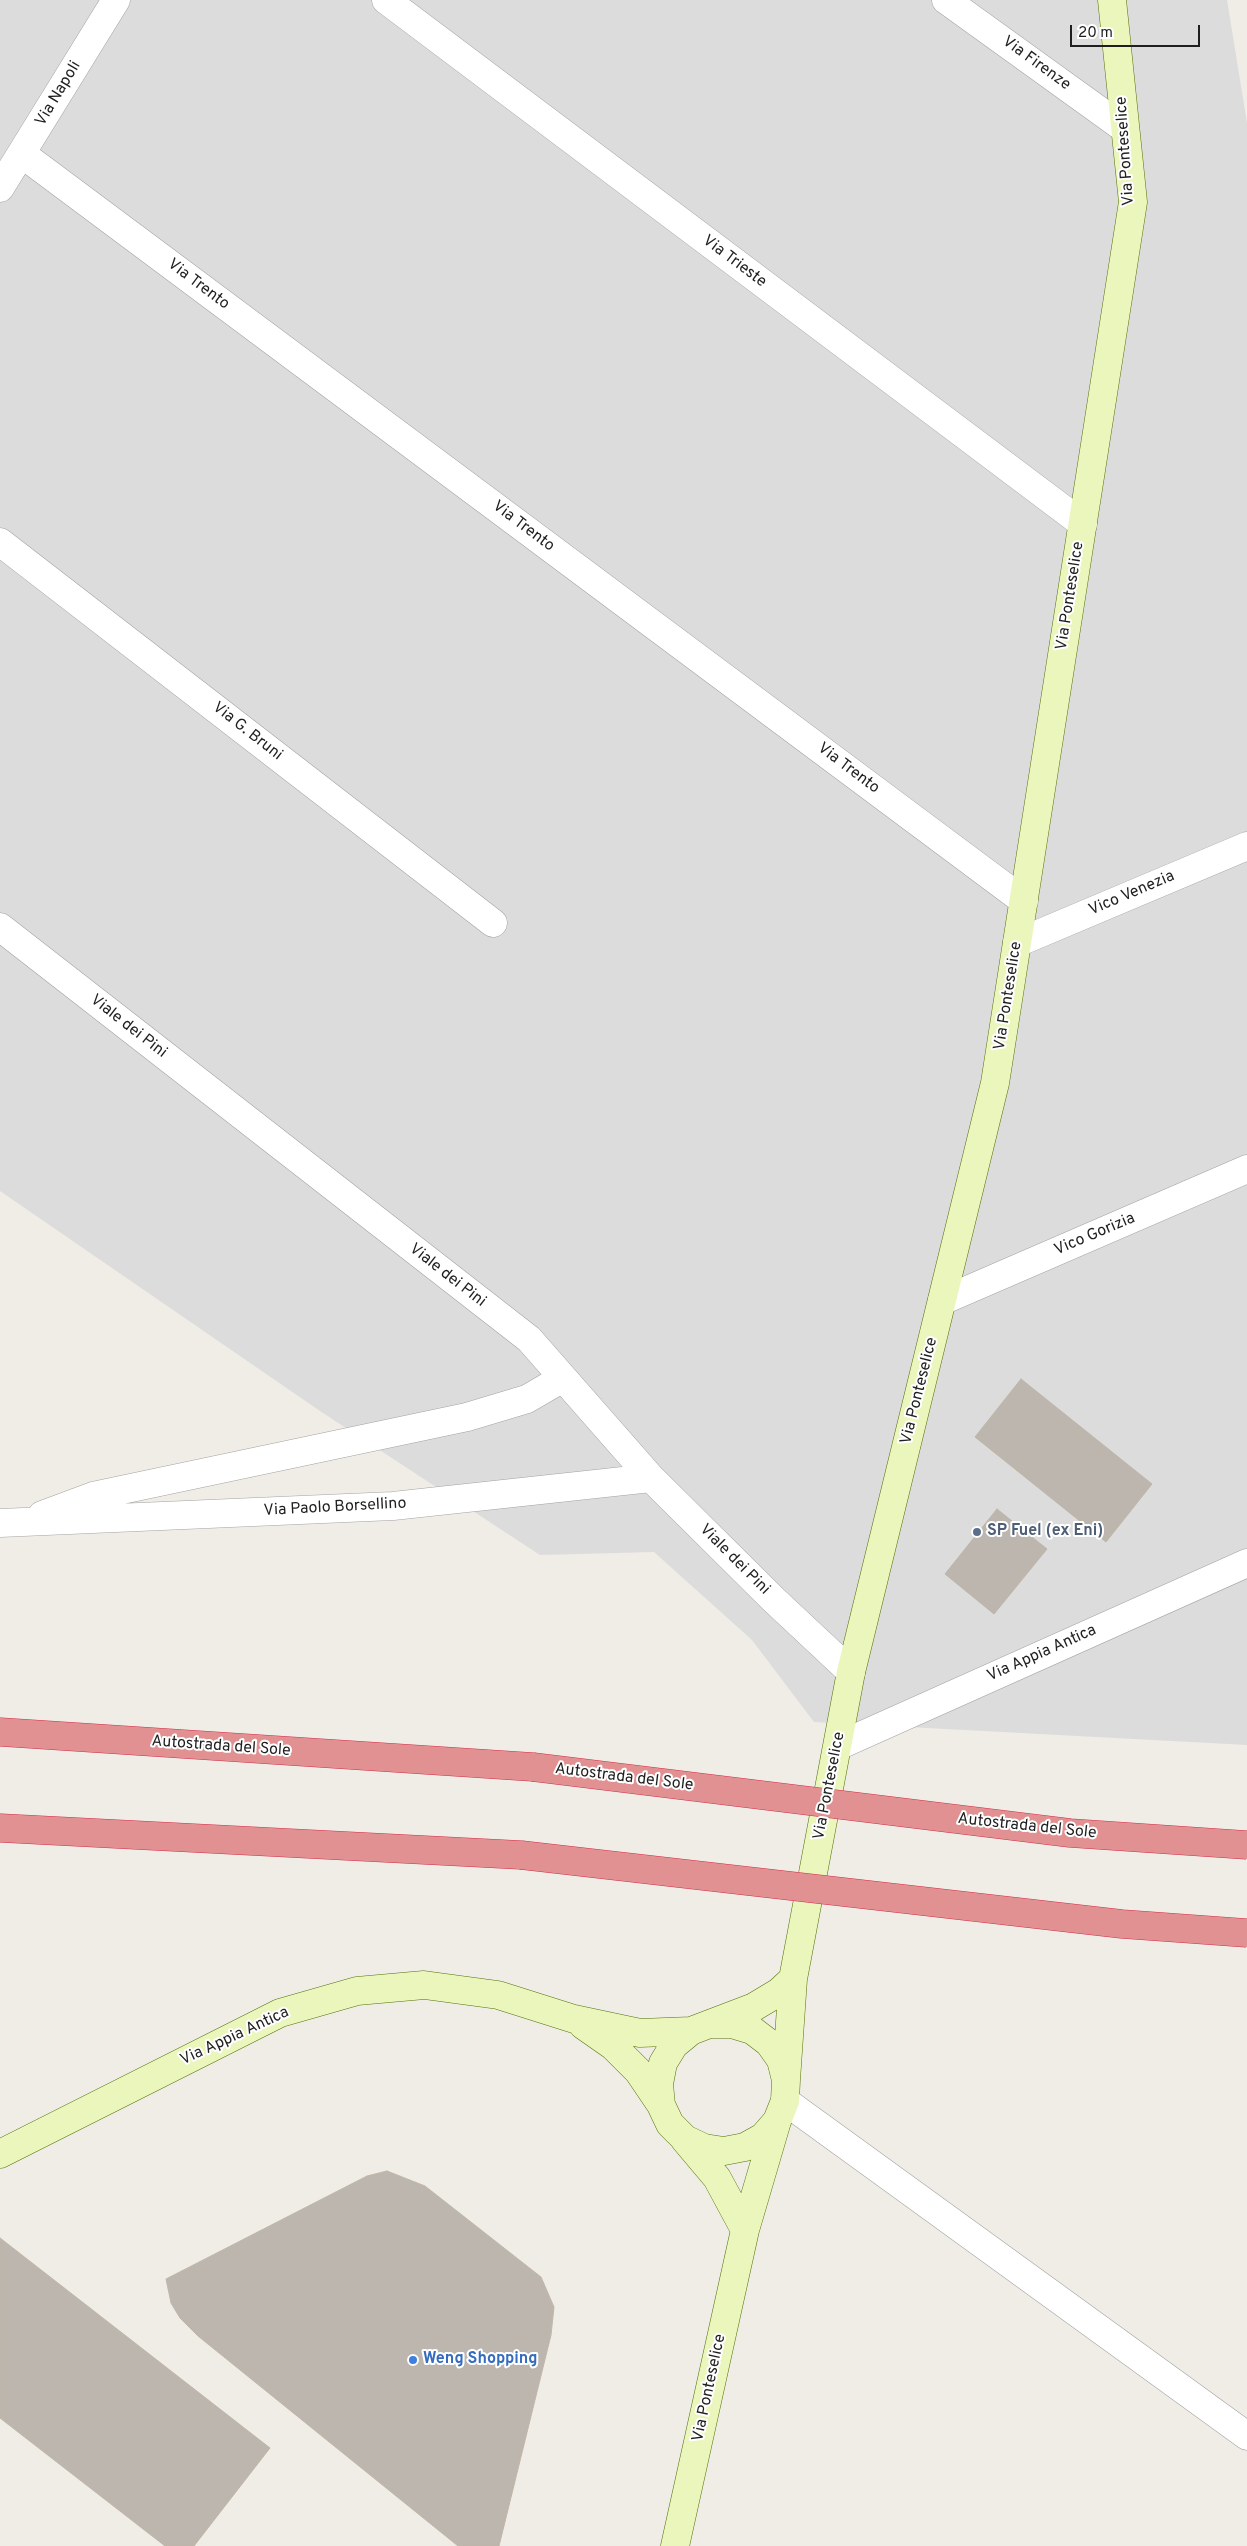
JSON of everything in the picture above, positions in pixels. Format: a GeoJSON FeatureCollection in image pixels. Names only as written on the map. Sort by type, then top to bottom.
{"type":"FeatureCollection","features":[{"type":"Feature","properties":{"kind":"highway","name":"Autostrada del Sole"},"geometry":{"type":"LineString","coordinates":[[0,1732],[533,1767],[1070,1833],[1247,1845]]}},
{"type":"Feature","properties":{"kind":"highway"},"geometry":{"type":"LineString","coordinates":[[0,1828],[520,1855],[1122,1924],[1247,1933]]}},
{"type":"Feature","properties":{"kind":"street","name":"Via Napoli"},"geometry":{"type":"LineString","coordinates":[[0,188],[116,0]]}},
{"type":"Feature","properties":{"kind":"street","name":"Via Trieste"},"geometry":{"type":"LineString","coordinates":[[386,0],[1082,524]]}},
{"type":"Feature","properties":{"kind":"street","name":"Via Firenze"},"geometry":{"type":"LineString","coordinates":[[946,0],[1125,129]]}},
{"type":"Feature","properties":{"kind":"street","name":"Via Ponteselice"},"geometry":{"type":"LineString","coordinates":[[675,2546],[745,2230],[783,2101],[793,1979],[851,1672],[995,1084],[1132,202],[1112,0]]}},
{"type":"Feature","properties":{"kind":"street","name":"Via Trento"},"geometry":{"type":"LineString","coordinates":[[22,154],[1024,901]]}},
{"type":"Feature","properties":{"kind":"street","name":"Via G. Bruni"},"geometry":{"type":"LineString","coordinates":[[0,542],[493,923]]}},
{"type":"Feature","properties":{"kind":"street","name":"Vico Venezia"},"geometry":{"type":"LineString","coordinates":[[1017,943],[1247,846]]}},
{"type":"Feature","properties":{"kind":"street","name":"Viale dei Pini"},"geometry":{"type":"LineString","coordinates":[[0,927],[529,1339],[651,1478],[774,1600],[851,1672]]}},
{"type":"Feature","properties":{"kind":"street","name":"Vico Gorizia"},"geometry":{"type":"LineString","coordinates":[[942,1301],[1247,1169]]}},
{"type":"Feature","properties":{"kind":"street","name":"Via Paolo Borsellino"},"geometry":{"type":"LineString","coordinates":[[9,1523],[93,1496],[467,1417],[527,1399],[563,1378]]}},
{"type":"Feature","properties":{"kind":"street","name":"Via Paolo Borsellino"},"geometry":{"type":"LineString","coordinates":[[9,1523],[393,1506],[651,1478]]}},
{"type":"Feature","properties":{"kind":"street","name":"Via Appia Antica"},"geometry":{"type":"LineString","coordinates":[[838,1746],[1247,1563]]}},
{"type":"Feature","properties":{"kind":"street"},"geometry":{"type":"LineString","coordinates":[[745,2230],[718,2178],[670,2124],[661,2105],[658,2084],[663,2063],[674,2045],[701,2027],[754,2007],[779,1992],[793,1979]]}},
{"type":"Feature","properties":{"kind":"street","name":"Via Appia Antica"},"geometry":{"type":"LineString","coordinates":[[0,2154],[280,2013],[356,1991],[424,1985],[498,1996],[574,2019],[640,2033],[701,2027]]}},
{"type":"Feature","properties":{"kind":"street","name":"Via Appia Antica"},"geometry":{"type":"LineString","coordinates":[[574,2019],[614,2046],[638,2072],[661,2105]]}},
{"type":"Feature","properties":{"kind":"street"},"geometry":{"type":"LineString","coordinates":[[685,2139],[704,2148],[724,2151],[745,2147],[763,2136],[783,2101],[781,2060],[769,2042],[752,2030],[732,2024],[701,2027]]}},
{"type":"Feature","properties":{"kind":"street"},"geometry":{"type":"LineString","coordinates":[[783,2101],[1247,2436]]}},
{"type":"Feature","properties":{"kind":"shaded area"},"geometry":{"type":"Polygon","coordinates":[[[0,0],[1227,0],[1247,123],[1247,1745],[814,1722],[752,1640],[654,1552],[540,1555],[320,1411],[0,1191],[0,0]]]}},
{"type":"Feature","properties":{"kind":"building"},"geometry":{"type":"Polygon","coordinates":[[[1021,1379],[1152,1484],[1106,1542],[975,1437],[1021,1379]]]}},
{"type":"Feature","properties":{"kind":"building"},"geometry":{"type":"Polygon","coordinates":[[[997,1509],[1047,1549],[994,1614],[945,1574],[997,1509]]]}},
{"type":"Feature","properties":{"kind":"building"},"geometry":{"type":"Polygon","coordinates":[[[387,2171],[425,2186],[541,2277],[554,2307],[551,2335],[499,2546],[458,2546],[198,2336],[180,2318],[171,2303],[166,2279],[367,2176],[387,2171]]]}},
{"type":"Feature","properties":{"kind":"building"},"geometry":{"type":"Polygon","coordinates":[[[0,2238],[270,2448],[194,2546],[165,2546],[0,2418],[0,2238]]]}},
{"type":"Feature","properties":{"kind":"place","name":"SP Fuel (ex Eni)"},"geometry":{"type":"Point","coordinates":[977,1532]}},
{"type":"Feature","properties":{"kind":"place","name":"Weng Shopping"},"geometry":{"type":"Point","coordinates":[413,2360]}}]}
